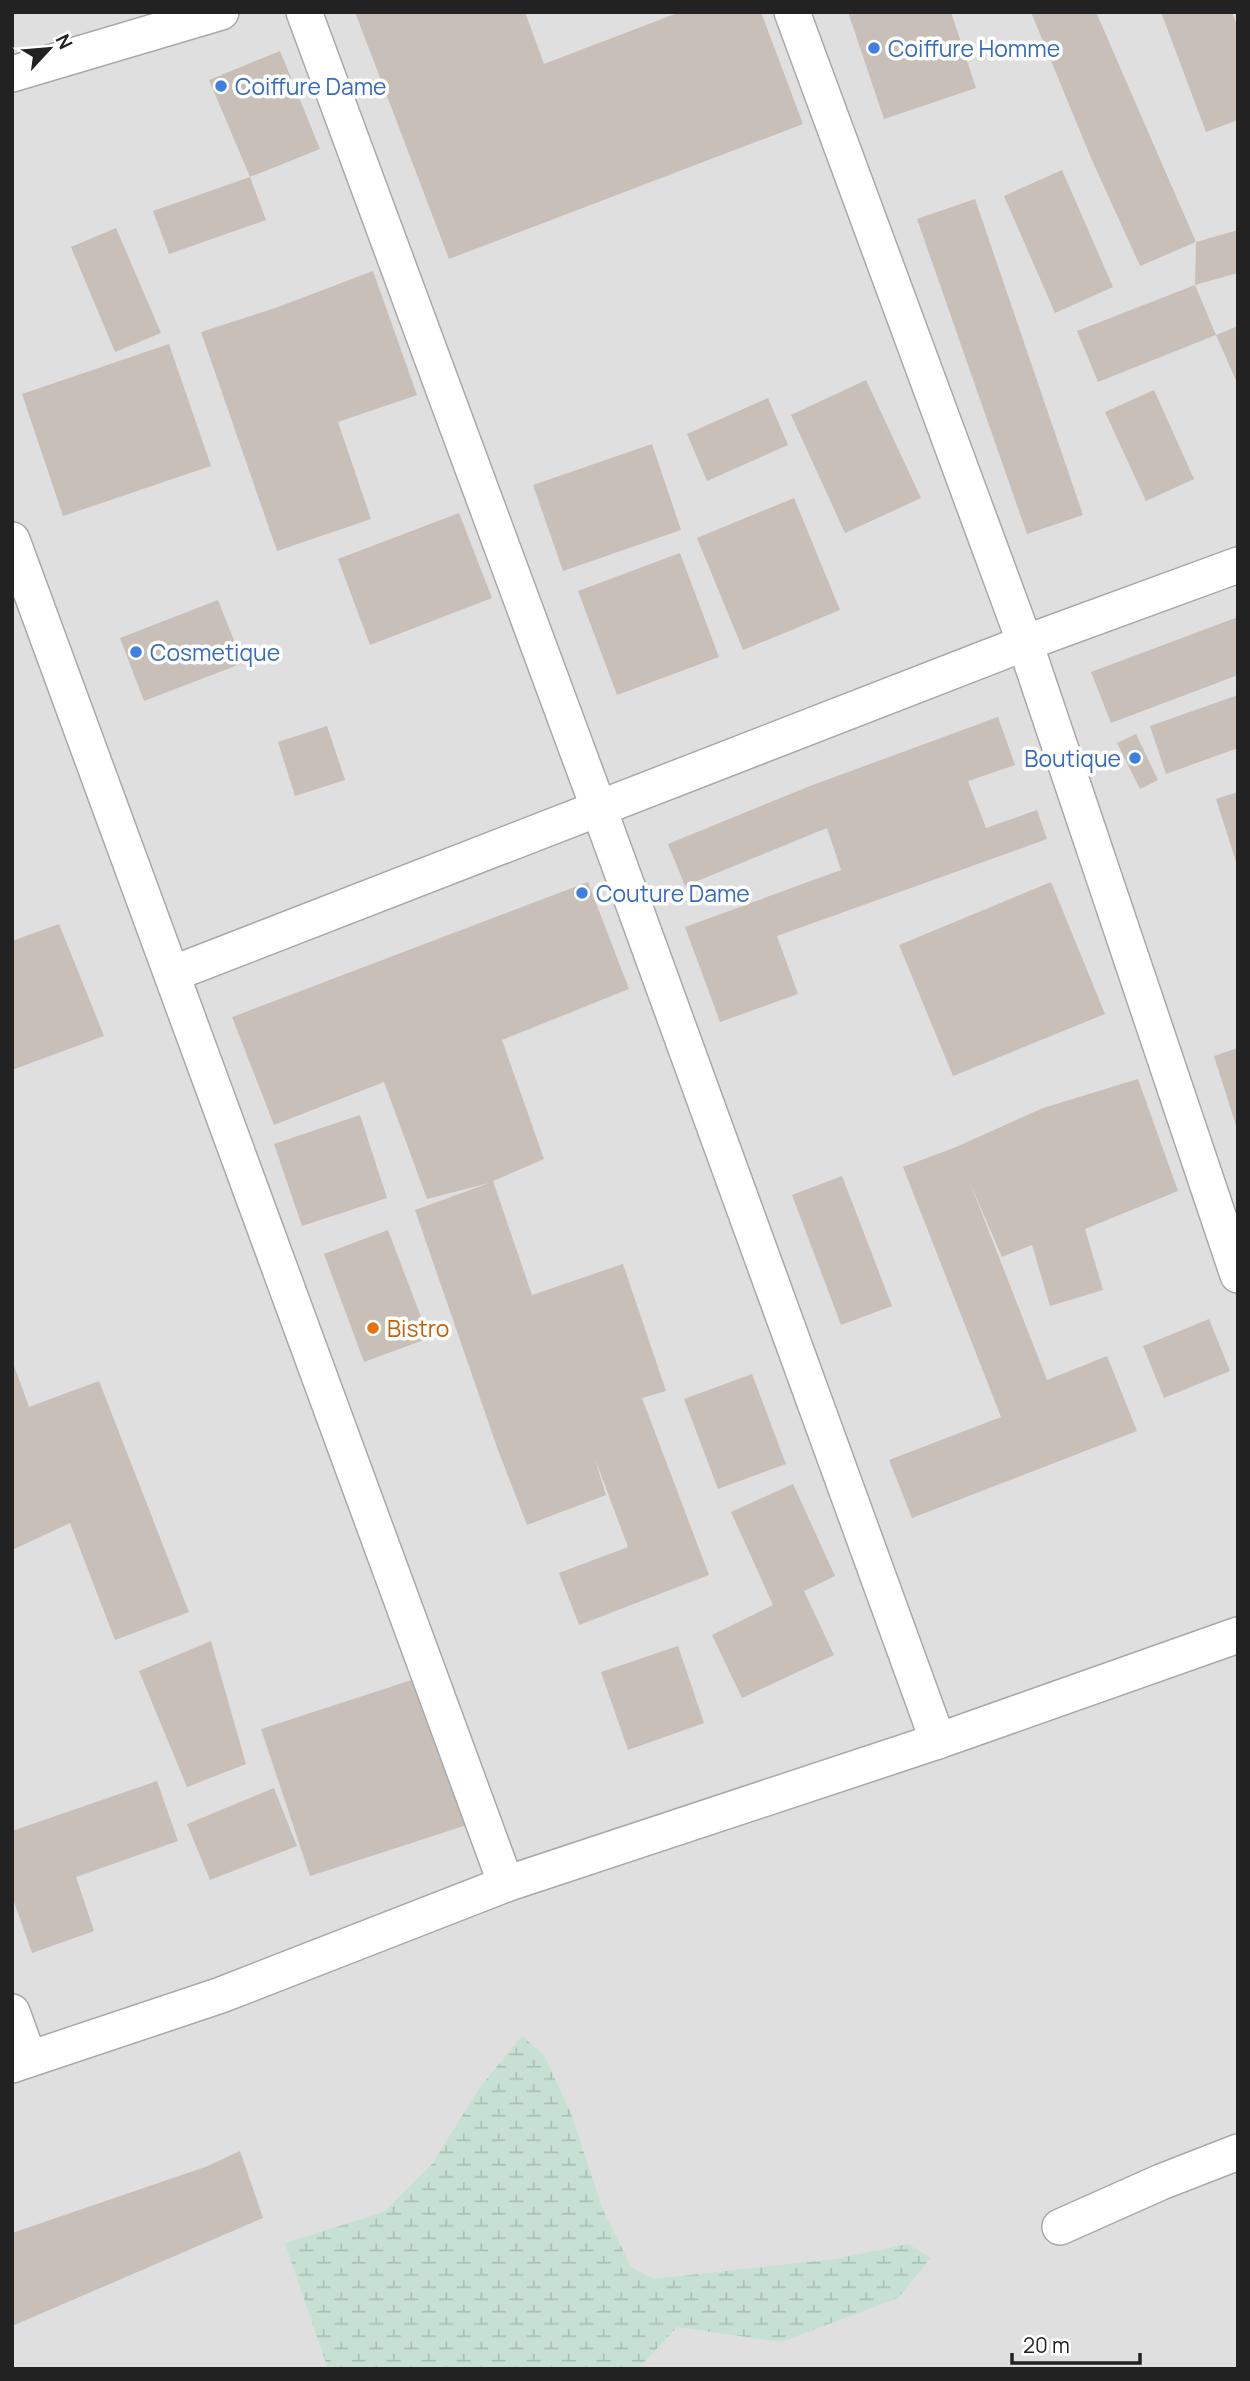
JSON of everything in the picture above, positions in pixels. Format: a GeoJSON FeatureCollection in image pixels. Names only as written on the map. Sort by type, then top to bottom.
{"type":"FeatureCollection","features":[{"type":"Feature","properties":{"kind":"street"},"geometry":{"type":"LineString","coordinates":[[12,74],[221,12]]}},
{"type":"Feature","properties":{"kind":"street"},"geometry":{"type":"LineString","coordinates":[[304,12],[600,809],[938,1741]]}},
{"type":"Feature","properties":{"kind":"street"},"geometry":{"type":"LineString","coordinates":[[792,12],[1024,643],[1238,1275]]}},
{"type":"Feature","properties":{"kind":"street"},"geometry":{"type":"LineString","coordinates":[[12,540],[506,1884]]}},
{"type":"Feature","properties":{"kind":"street"},"geometry":{"type":"LineString","coordinates":[[172,974],[1024,643],[1238,565]]}},
{"type":"Feature","properties":{"kind":"street"},"geometry":{"type":"LineString","coordinates":[[12,2012],[21,2062],[221,1994],[506,1884],[938,1741],[1238,1635]]}},
{"type":"Feature","properties":{"kind":"street"},"geometry":{"type":"LineString","coordinates":[[1060,2227],[1161,2182],[1238,2152]]}},
{"type":"Feature","properties":{"kind":"shaded area"},"geometry":{"type":"Polygon","coordinates":[[[12,12],[1238,12],[1238,2369],[12,2369],[12,12]]]}},
{"type":"Feature","properties":{"kind":"green space"},"geometry":{"type":"Polygon","coordinates":[[[522,2036],[544,2055],[572,2116],[602,2208],[631,2267],[654,2279],[835,2259],[908,2244],[931,2258],[898,2298],[781,2342],[677,2327],[638,2369],[328,2369],[285,2243],[384,2212],[432,2164],[481,2086],[522,2036]]]}},
{"type":"Feature","properties":{"kind":"building"},"geometry":{"type":"Polygon","coordinates":[[[355,12],[525,12],[544,64],[680,12],[761,12],[803,124],[449,259],[355,12]]]}},
{"type":"Feature","properties":{"kind":"building"},"geometry":{"type":"Polygon","coordinates":[[[848,12],[951,12],[976,88],[884,119],[848,12]]]}},
{"type":"Feature","properties":{"kind":"building"},"geometry":{"type":"Polygon","coordinates":[[[1031,12],[1096,12],[1196,242],[1140,266],[1091,158],[1031,12]]]}},
{"type":"Feature","properties":{"kind":"building"},"geometry":{"type":"Polygon","coordinates":[[[1161,12],[1232,12],[1238,28],[1238,120],[1206,132],[1161,12]]]}},
{"type":"Feature","properties":{"kind":"building"},"geometry":{"type":"Polygon","coordinates":[[[280,51],[320,149],[250,177],[209,80],[280,51]]]}},
{"type":"Feature","properties":{"kind":"building"},"geometry":{"type":"Polygon","coordinates":[[[1062,170],[1113,287],[1055,313],[1004,196],[1062,170]]]}},
{"type":"Feature","properties":{"kind":"building"},"geometry":{"type":"Polygon","coordinates":[[[250,177],[266,220],[169,254],[153,211],[250,177]]]}},
{"type":"Feature","properties":{"kind":"building"},"geometry":{"type":"Polygon","coordinates":[[[975,199],[1083,515],[1027,534],[917,219],[975,199]]]}},
{"type":"Feature","properties":{"kind":"building"},"geometry":{"type":"Polygon","coordinates":[[[116,228],[161,333],[115,352],[71,247],[116,228]]]}},
{"type":"Feature","properties":{"kind":"building"},"geometry":{"type":"Polygon","coordinates":[[[1238,230],[1238,273],[1195,285],[1196,242],[1238,230]]]}},
{"type":"Feature","properties":{"kind":"building"},"geometry":{"type":"Polygon","coordinates":[[[373,271],[417,395],[338,422],[371,519],[277,551],[201,332],[278,307],[373,271]]]}},
{"type":"Feature","properties":{"kind":"building"},"geometry":{"type":"Polygon","coordinates":[[[1195,285],[1216,335],[1098,382],[1077,331],[1195,285]]]}},
{"type":"Feature","properties":{"kind":"building"},"geometry":{"type":"Polygon","coordinates":[[[1238,326],[1238,385],[1216,335],[1238,326]]]}},
{"type":"Feature","properties":{"kind":"building"},"geometry":{"type":"Polygon","coordinates":[[[169,344],[211,466],[63,516],[22,394],[169,344]]]}},
{"type":"Feature","properties":{"kind":"building"},"geometry":{"type":"Polygon","coordinates":[[[866,380],[921,498],[845,533],[791,415],[866,380]]]}},
{"type":"Feature","properties":{"kind":"building"},"geometry":{"type":"Polygon","coordinates":[[[1154,390],[1194,479],[1146,501],[1105,412],[1154,390]]]}},
{"type":"Feature","properties":{"kind":"building"},"geometry":{"type":"Polygon","coordinates":[[[768,398],[788,445],[707,481],[687,434],[768,398]]]}},
{"type":"Feature","properties":{"kind":"building"},"geometry":{"type":"Polygon","coordinates":[[[652,444],[681,530],[563,571],[533,485],[652,444]]]}},
{"type":"Feature","properties":{"kind":"building"},"geometry":{"type":"Polygon","coordinates":[[[794,498],[840,610],[743,650],[697,538],[794,498]]]}},
{"type":"Feature","properties":{"kind":"building"},"geometry":{"type":"Polygon","coordinates":[[[459,513],[492,598],[370,645],[338,559],[459,513]]]}},
{"type":"Feature","properties":{"kind":"building"},"geometry":{"type":"Polygon","coordinates":[[[680,553],[719,657],[617,695],[578,591],[680,553]]]}},
{"type":"Feature","properties":{"kind":"building"},"geometry":{"type":"Polygon","coordinates":[[[218,600],[243,663],[144,701],[120,638],[218,600]]]}},
{"type":"Feature","properties":{"kind":"building"},"geometry":{"type":"Polygon","coordinates":[[[1238,617],[1238,675],[1111,723],[1091,672],[1238,617]]]}},
{"type":"Feature","properties":{"kind":"building"},"geometry":{"type":"Polygon","coordinates":[[[1238,695],[1238,748],[1166,774],[1150,726],[1238,695]]]}},
{"type":"Feature","properties":{"kind":"building"},"geometry":{"type":"Polygon","coordinates":[[[998,717],[1015,765],[968,781],[986,828],[1037,810],[1047,839],[777,936],[798,994],[720,1022],[685,927],[841,870],[827,828],[685,886],[668,844],[810,786],[998,717]]]}},
{"type":"Feature","properties":{"kind":"building"},"geometry":{"type":"Polygon","coordinates":[[[327,726],[345,780],[295,796],[278,742],[327,726]]]}},
{"type":"Feature","properties":{"kind":"building"},"geometry":{"type":"Polygon","coordinates":[[[1136,734],[1158,780],[1140,789],[1117,743],[1136,734]]]}},
{"type":"Feature","properties":{"kind":"building"},"geometry":{"type":"Polygon","coordinates":[[[1238,792],[1238,865],[1237,865],[1216,799],[1238,792]]]}},
{"type":"Feature","properties":{"kind":"building"},"geometry":{"type":"Polygon","coordinates":[[[588,882],[629,989],[502,1040],[544,1159],[493,1181],[532,1295],[623,1264],[666,1391],[642,1398],[709,1575],[579,1625],[559,1573],[628,1547],[594,1456],[606,1495],[527,1525],[498,1450],[415,1210],[489,1183],[427,1199],[384,1082],[274,1125],[232,1017],[588,882]]]}},
{"type":"Feature","properties":{"kind":"building"},"geometry":{"type":"Polygon","coordinates":[[[1051,882],[1105,1014],[953,1076],[899,945],[1051,882]]]}},
{"type":"Feature","properties":{"kind":"building"},"geometry":{"type":"Polygon","coordinates":[[[59,924],[104,1036],[12,1070],[12,941],[59,924]]]}},
{"type":"Feature","properties":{"kind":"building"},"geometry":{"type":"Polygon","coordinates":[[[1238,1048],[1238,1129],[1237,1129],[1214,1056],[1238,1048]]]}},
{"type":"Feature","properties":{"kind":"building"},"geometry":{"type":"Polygon","coordinates":[[[1138,1079],[1178,1191],[1085,1229],[1103,1290],[1050,1306],[1032,1245],[1002,1257],[970,1183],[1047,1380],[1107,1356],[1137,1431],[912,1518],[889,1460],[1001,1417],[903,1167],[956,1147],[1043,1108],[1138,1079]]]}},
{"type":"Feature","properties":{"kind":"building"},"geometry":{"type":"Polygon","coordinates":[[[360,1115],[387,1198],[302,1226],[274,1144],[360,1115]]]}},
{"type":"Feature","properties":{"kind":"building"},"geometry":{"type":"Polygon","coordinates":[[[842,1176],[892,1306],[841,1325],[792,1195],[842,1176]]]}},
{"type":"Feature","properties":{"kind":"building"},"geometry":{"type":"Polygon","coordinates":[[[388,1230],[429,1338],[364,1362],[324,1254],[388,1230]]]}},
{"type":"Feature","properties":{"kind":"building"},"geometry":{"type":"Polygon","coordinates":[[[1209,1319],[1230,1371],[1164,1398],[1143,1346],[1209,1319]]]}},
{"type":"Feature","properties":{"kind":"building"},"geometry":{"type":"Polygon","coordinates":[[[12,1360],[29,1407],[99,1381],[189,1612],[115,1640],[70,1523],[12,1550],[12,1360]]]}},
{"type":"Feature","properties":{"kind":"building"},"geometry":{"type":"Polygon","coordinates":[[[752,1374],[786,1464],[718,1489],[684,1399],[752,1374]]]}},
{"type":"Feature","properties":{"kind":"building"},"geometry":{"type":"Polygon","coordinates":[[[793,1484],[835,1576],[804,1591],[834,1655],[742,1698],[712,1635],[773,1605],[731,1512],[793,1484]]]}},
{"type":"Feature","properties":{"kind":"building"},"geometry":{"type":"Polygon","coordinates":[[[211,1641],[246,1764],[187,1787],[139,1671],[211,1641]]]}},
{"type":"Feature","properties":{"kind":"building"},"geometry":{"type":"Polygon","coordinates":[[[678,1646],[704,1723],[628,1750],[601,1672],[678,1646]]]}},
{"type":"Feature","properties":{"kind":"building"},"geometry":{"type":"Polygon","coordinates":[[[421,1677],[470,1824],[310,1876],[261,1729],[421,1677]]]}},
{"type":"Feature","properties":{"kind":"building"},"geometry":{"type":"Polygon","coordinates":[[[157,1781],[178,1841],[76,1877],[94,1931],[32,1953],[12,1896],[12,1831],[157,1781]]]}},
{"type":"Feature","properties":{"kind":"building"},"geometry":{"type":"Polygon","coordinates":[[[274,1788],[297,1846],[210,1880],[187,1824],[274,1788]]]}},
{"type":"Feature","properties":{"kind":"building"},"geometry":{"type":"Polygon","coordinates":[[[240,2151],[263,2218],[12,2326],[12,2233],[208,2166],[240,2151]]]}},
{"type":"Feature","properties":{"kind":"place","name":"Coiffure Homme"},"geometry":{"type":"Point","coordinates":[874,48]}},
{"type":"Feature","properties":{"kind":"place","name":"Coiffure Dame"},"geometry":{"type":"Point","coordinates":[221,86]}},
{"type":"Feature","properties":{"kind":"place","name":"Cosmetique"},"geometry":{"type":"Point","coordinates":[136,652]}},
{"type":"Feature","properties":{"kind":"place","name":"Boutique"},"geometry":{"type":"Point","coordinates":[1135,758]}},
{"type":"Feature","properties":{"kind":"place","name":"Couture Dame"},"geometry":{"type":"Point","coordinates":[582,893]}},
{"type":"Feature","properties":{"kind":"place","name":"Bistro"},"geometry":{"type":"Point","coordinates":[373,1328]}}]}
